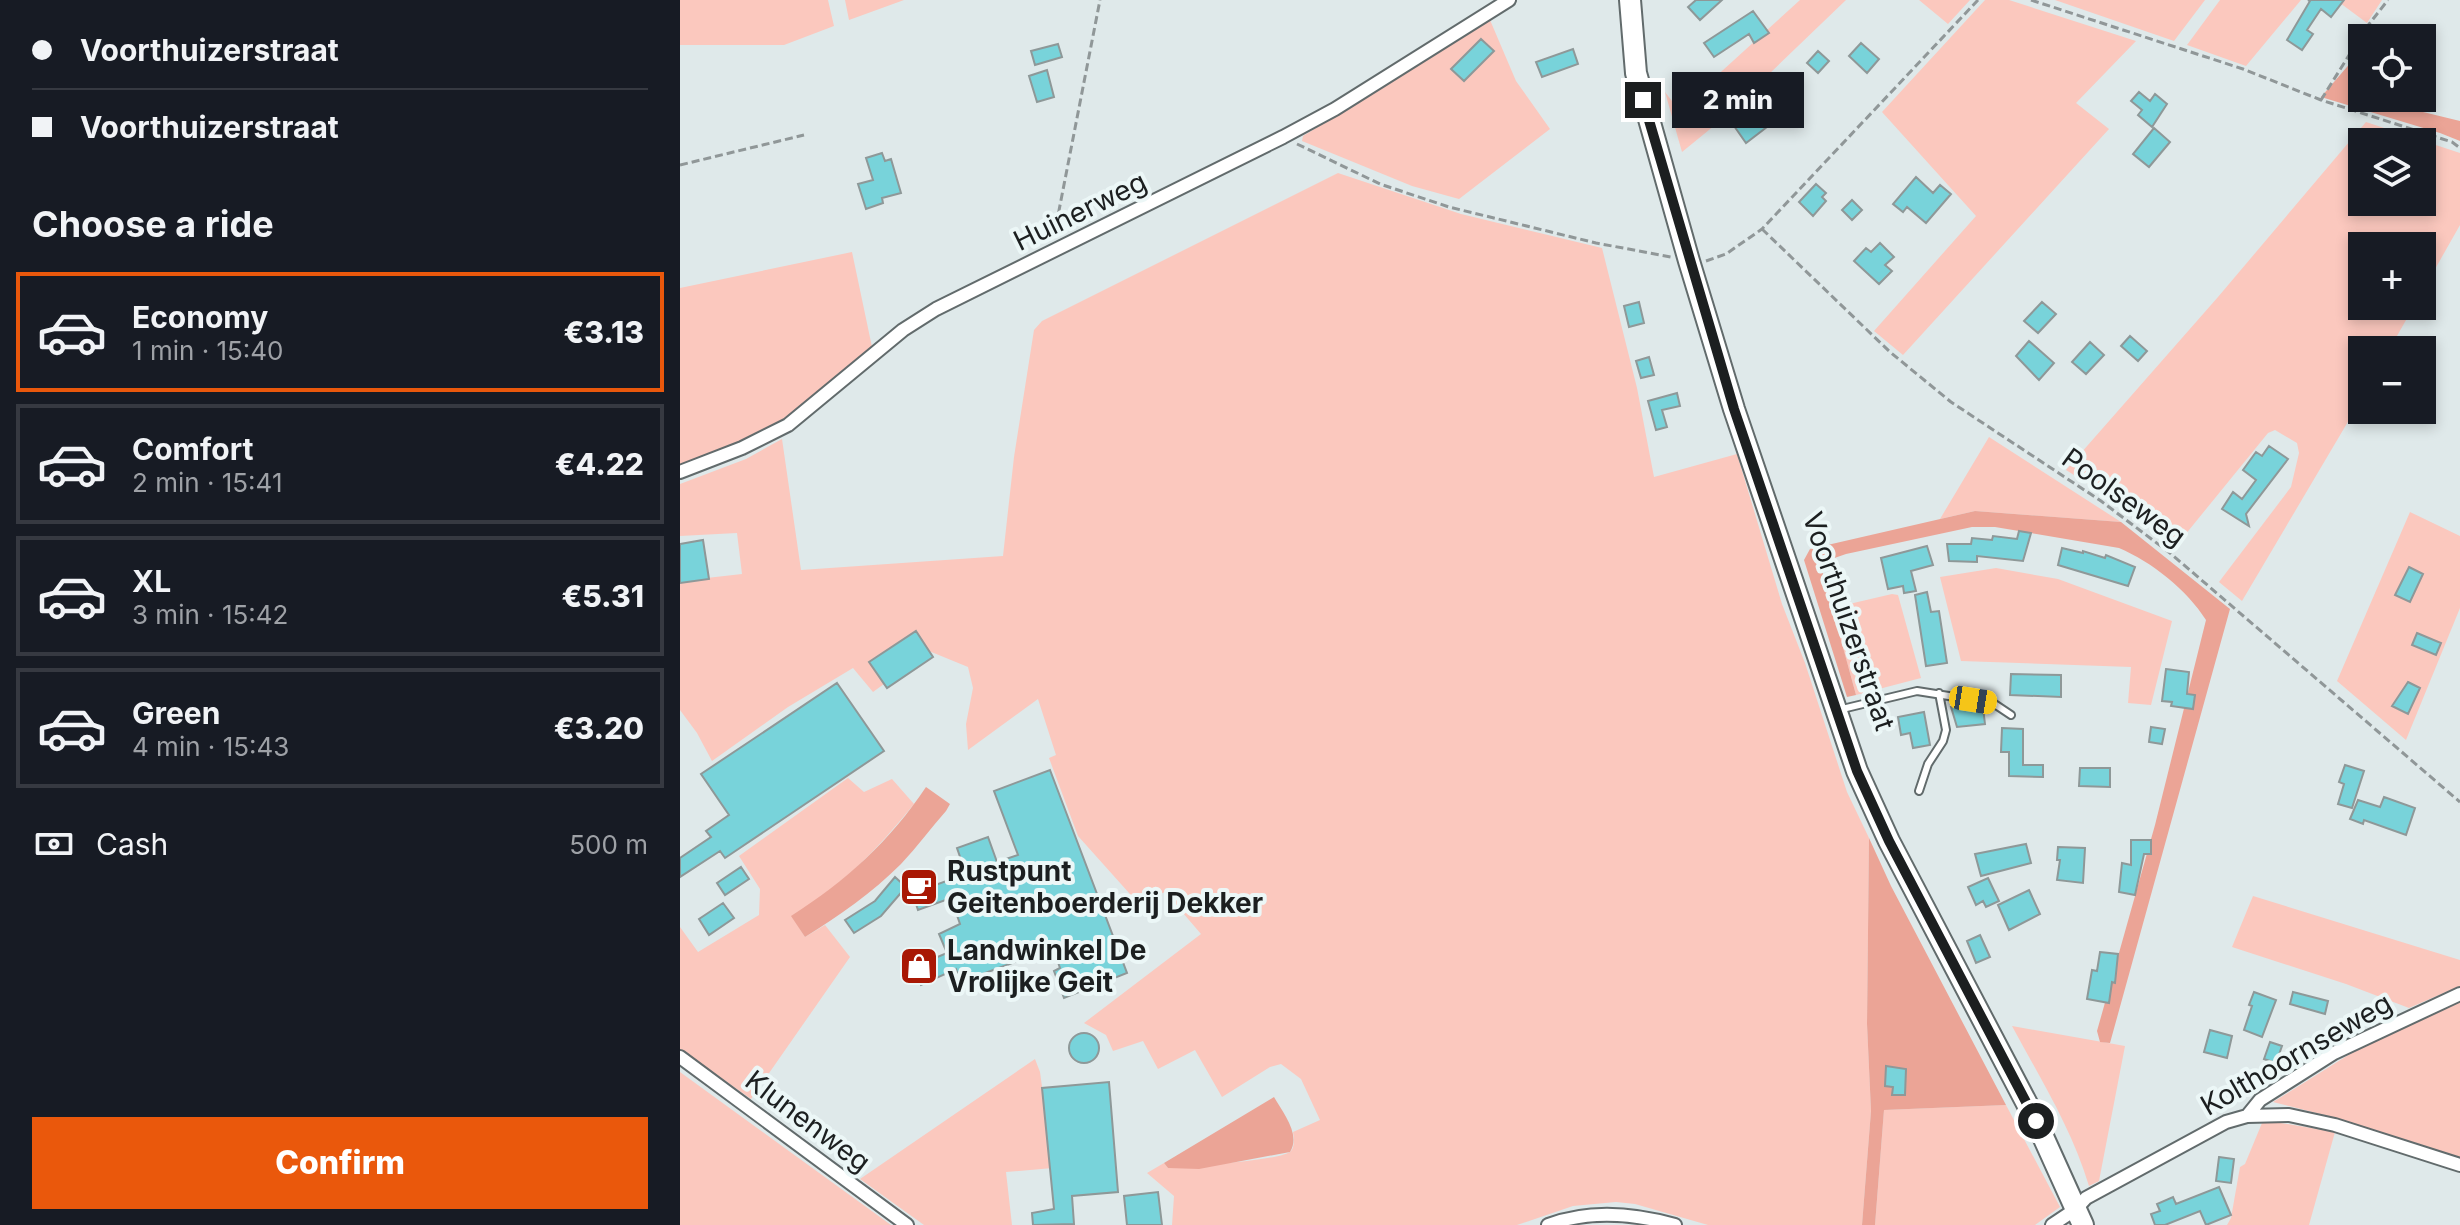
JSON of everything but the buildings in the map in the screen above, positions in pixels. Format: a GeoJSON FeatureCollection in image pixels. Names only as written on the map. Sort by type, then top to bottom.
{"type":"FeatureCollection","features":[{"type":"Feature","properties":{"kind":"main road","name":"Voorthuizerstraat"},"geometry":{"type":"LineString","coordinates":[[1630,0],[1636,73],[1689,261],[1734,409],[1857,771],[1889,841],[2036,1121],[2080,1217]]}},
{"type":"Feature","properties":{"kind":"street","name":"Huinerweg"},"geometry":{"type":"LineString","coordinates":[[680,472],[742,448],[788,425],[903,330],[936,309],[1335,109],[1509,0]]}},
{"type":"Feature","properties":{"kind":"street","name":"Kolthoornseweg"},"geometry":{"type":"LineString","coordinates":[[2080,1217],[2086,1198],[2226,1122],[2247,1116],[2260,1100],[2334,1053],[2460,994]]}},
{"type":"Feature","properties":{"kind":"street","name":"Klunenweg"},"geometry":{"type":"LineString","coordinates":[[680,1057],[907,1225]]}},
{"type":"Feature","properties":{"kind":"street"},"geometry":{"type":"LineString","coordinates":[[2247,1116],[2289,1115],[2335,1125],[2460,1165]]}},
{"type":"Feature","properties":{"kind":"street"},"geometry":{"type":"LineString","coordinates":[[1548,1225],[1587,1215],[1612,1214],[1637,1215],[1675,1225]]}},
{"type":"Feature","properties":{"kind":"street"},"geometry":{"type":"LineString","coordinates":[[2052,1225],[2080,1217]]}},
{"type":"Feature","properties":{"kind":"lane"},"geometry":{"type":"LineString","coordinates":[[1835,711],[1917,691],[1993,703],[2011,715]]}},
{"type":"Feature","properties":{"kind":"lane"},"geometry":{"type":"LineString","coordinates":[[1919,791],[1928,764],[1943,741],[1946,730],[1939,693]]}},
{"type":"Feature","properties":{"kind":"path"},"geometry":{"type":"LineString","coordinates":[[1050,253],[1100,0]]}},
{"type":"Feature","properties":{"kind":"path"},"geometry":{"type":"LineString","coordinates":[[1283,137],[1380,184],[1449,207],[1596,243],[1702,262],[1726,254],[1762,229],[1978,0]]}},
{"type":"Feature","properties":{"kind":"path"},"geometry":{"type":"LineString","coordinates":[[2031,0],[2243,69],[2321,100],[2452,142],[2460,148]]}},
{"type":"Feature","properties":{"kind":"path"},"geometry":{"type":"LineString","coordinates":[[2321,100],[2366,28],[2388,0]]}},
{"type":"Feature","properties":{"kind":"path"},"geometry":{"type":"LineString","coordinates":[[680,165],[804,135]]}},
{"type":"Feature","properties":{"kind":"path","name":"Poolseweg"},"geometry":{"type":"LineString","coordinates":[[1762,229],[1890,352],[1951,402],[2101,501],[2170,553],[2460,802]]}},
{"type":"Feature","properties":{"kind":"shaded area"},"geometry":{"type":"Polygon","coordinates":[[[680,0],[828,0],[834,26],[784,45],[680,45],[680,0]]]}},
{"type":"Feature","properties":{"kind":"shaded area"},"geometry":{"type":"Polygon","coordinates":[[[845,0],[904,0],[849,20],[845,0]]]}},
{"type":"Feature","properties":{"kind":"shaded area"},"geometry":{"type":"Polygon","coordinates":[[[1800,0],[1846,0],[1720,121],[1682,152],[1665,92],[1679,110],[1800,0]]]}},
{"type":"Feature","properties":{"kind":"shaded area"},"geometry":{"type":"Polygon","coordinates":[[[1919,0],[1970,0],[1948,24],[1919,0]]]}},
{"type":"Feature","properties":{"kind":"shaded area"},"geometry":{"type":"Polygon","coordinates":[[[1985,0],[2009,0],[2136,41],[2076,103],[2109,129],[1903,355],[1874,331],[1976,216],[1882,112],[1985,0]]]}},
{"type":"Feature","properties":{"kind":"shaded area"},"geometry":{"type":"Polygon","coordinates":[[[2055,0],[2205,0],[2174,41],[2055,0]]]}},
{"type":"Feature","properties":{"kind":"shaded area"},"geometry":{"type":"Polygon","coordinates":[[[2220,0],[2301,0],[2246,66],[2187,45],[2220,0]]]}},
{"type":"Feature","properties":{"kind":"shaded area"},"geometry":{"type":"Polygon","coordinates":[[[2342,0],[2382,0],[2367,23],[2340,3],[2342,0]]]}},
{"type":"Feature","properties":{"kind":"shaded area"},"geometry":{"type":"Polygon","coordinates":[[[1490,20],[1516,81],[1550,129],[1459,199],[1412,186],[1302,141],[1303,136],[1490,20]]]}},
{"type":"Feature","properties":{"kind":"shaded area"},"geometry":{"type":"Polygon","coordinates":[[[2348,66],[2348,105],[2321,97],[2348,66]]]}},
{"type":"Feature","properties":{"kind":"shaded area"},"geometry":{"type":"Polygon","coordinates":[[[2371,112],[2423,112],[2460,121],[2460,141],[2436,132],[2436,128],[2423,128],[2371,112]]]}},
{"type":"Feature","properties":{"kind":"shaded area"},"geometry":{"type":"Polygon","coordinates":[[[2366,122],[2384,128],[2361,128],[2366,122]]]}},
{"type":"Feature","properties":{"kind":"shaded area"},"geometry":{"type":"Polygon","coordinates":[[[2348,143],[2348,216],[2436,216],[2436,145],[2460,153],[2460,225],[2436,267],[2436,232],[2348,232],[2348,320],[2406,320],[2397,336],[2348,336],[2348,422],[2242,601],[2219,582],[2291,487],[2299,453],[2297,443],[2275,430],[2268,433],[2176,546],[2138,515],[2066,470],[2348,143]]]}},
{"type":"Feature","properties":{"kind":"shaded area"},"geometry":{"type":"Polygon","coordinates":[[[1338,173],[1461,214],[1602,248],[1637,388],[1654,477],[1737,454],[1782,604],[1805,663],[1847,792],[1869,838],[1867,1024],[1871,1111],[1862,1225],[1708,1225],[1635,1204],[1616,1202],[1573,1206],[1517,1225],[1172,1225],[1174,1196],[1147,1173],[1164,1163],[1168,1168],[1284,1155],[1292,1149],[1293,1132],[1320,1120],[1301,1079],[1281,1064],[1270,1067],[1222,1097],[1195,1050],[1158,1069],[1143,1041],[1113,1051],[1106,1035],[1084,1023],[1201,934],[1165,892],[1138,903],[1078,836],[1049,758],[1056,755],[1038,699],[968,750],[966,724],[973,688],[968,667],[929,651],[873,692],[853,668],[788,707],[712,761],[680,710],[680,581],[742,574],[737,533],[680,536],[680,484],[746,459],[782,439],[801,570],[1003,556],[1014,457],[1034,330],[1042,321],[1338,173]]]}},
{"type":"Feature","properties":{"kind":"shaded area"},"geometry":{"type":"Polygon","coordinates":[[[852,252],[872,347],[787,421],[680,468],[680,288],[852,252]]]}},
{"type":"Feature","properties":{"kind":"shaded area"},"geometry":{"type":"Polygon","coordinates":[[[1989,437],[2121,522],[1975,511],[1940,519],[1989,437]]]}},
{"type":"Feature","properties":{"kind":"shaded area"},"geometry":{"type":"Polygon","coordinates":[[[1975,511],[2121,522],[2230,609],[2110,1043],[2100,1042],[2097,1031],[2155,825],[2206,620],[2168,578],[2119,548],[1995,527],[1972,527],[1846,554],[1820,563],[1856,695],[1847,697],[1804,560],[1810,549],[1975,511]]]}},
{"type":"Feature","properties":{"kind":"shaded area"},"geometry":{"type":"Polygon","coordinates":[[[2410,512],[2460,536],[2460,608],[2406,740],[2337,681],[2410,512]]]}},
{"type":"Feature","properties":{"kind":"shaded area"},"geometry":{"type":"Polygon","coordinates":[[[1996,568],[2058,579],[2172,621],[2151,705],[2128,703],[2131,667],[1961,661],[1940,577],[1996,568]]]}},
{"type":"Feature","properties":{"kind":"shaded area"},"geometry":{"type":"Polygon","coordinates":[[[1898,595],[1921,678],[1856,695],[1832,608],[1898,595]]]}},
{"type":"Feature","properties":{"kind":"shaded area"},"geometry":{"type":"Polygon","coordinates":[[[848,778],[864,792],[892,779],[914,804],[858,866],[792,916],[805,937],[825,925],[850,957],[751,1099],[680,1049],[680,927],[698,952],[759,915],[760,889],[739,856],[848,778]]]}},
{"type":"Feature","properties":{"kind":"shaded area"},"geometry":{"type":"Polygon","coordinates":[[[926,787],[950,804],[946,811],[890,875],[855,904],[805,937],[791,916],[866,859],[898,825],[926,787]]]}},
{"type":"Feature","properties":{"kind":"shaded area"},"geometry":{"type":"Polygon","coordinates":[[[1869,838],[2006,1105],[1884,1110],[1875,1225],[1862,1225],[1871,1111],[1867,1024],[1869,838]]]}},
{"type":"Feature","properties":{"kind":"shaded area"},"geometry":{"type":"Polygon","coordinates":[[[2253,896],[2460,960],[2460,986],[2409,1008],[2232,947],[2253,896]]]}},
{"type":"Feature","properties":{"kind":"shaded area"},"geometry":{"type":"Polygon","coordinates":[[[2460,1002],[2460,1157],[2336,1118],[2273,1102],[2366,1044],[2460,1002]]]}},
{"type":"Feature","properties":{"kind":"shaded area"},"geometry":{"type":"Polygon","coordinates":[[[2012,1026],[2125,1046],[2099,1181],[2089,1186],[2065,1124],[2012,1026]]]}},
{"type":"Feature","properties":{"kind":"shaded area"},"geometry":{"type":"Polygon","coordinates":[[[1035,1059],[1040,1072],[1053,1168],[1006,1172],[1012,1225],[924,1225],[860,1179],[1035,1059]]]}},
{"type":"Feature","properties":{"kind":"shaded area"},"geometry":{"type":"Polygon","coordinates":[[[680,1072],[891,1225],[680,1225],[680,1072]]]}},
{"type":"Feature","properties":{"kind":"shaded area"},"geometry":{"type":"Polygon","coordinates":[[[1274,1097],[1292,1131],[1290,1152],[1199,1169],[1168,1168],[1164,1163],[1274,1097]]]}},
{"type":"Feature","properties":{"kind":"shaded area"},"geometry":{"type":"Polygon","coordinates":[[[2006,1105],[2060,1207],[2035,1225],[1875,1225],[1884,1110],[2006,1105]]]}},
{"type":"Feature","properties":{"kind":"shaded area"},"geometry":{"type":"Polygon","coordinates":[[[2275,1122],[2335,1132],[2309,1225],[2227,1225],[2240,1167],[2245,1164],[2262,1123],[2275,1122]]]}},
{"type":"Feature","properties":{"kind":"place","name":"Rustpunt Geitenboerderij Dekker"},"geometry":{"type":"Point","coordinates":[919,887]}},
{"type":"Feature","properties":{"kind":"place","name":"Landwinkel De Vrolijke Geit"},"geometry":{"type":"Point","coordinates":[919,966]}},
{"type":"Feature","properties":{"kind":"route"},"geometry":{"type":"LineString","coordinates":[[1643,100],[1734,409],[1857,771],[1889,841],[2036,1121]]}}]}
